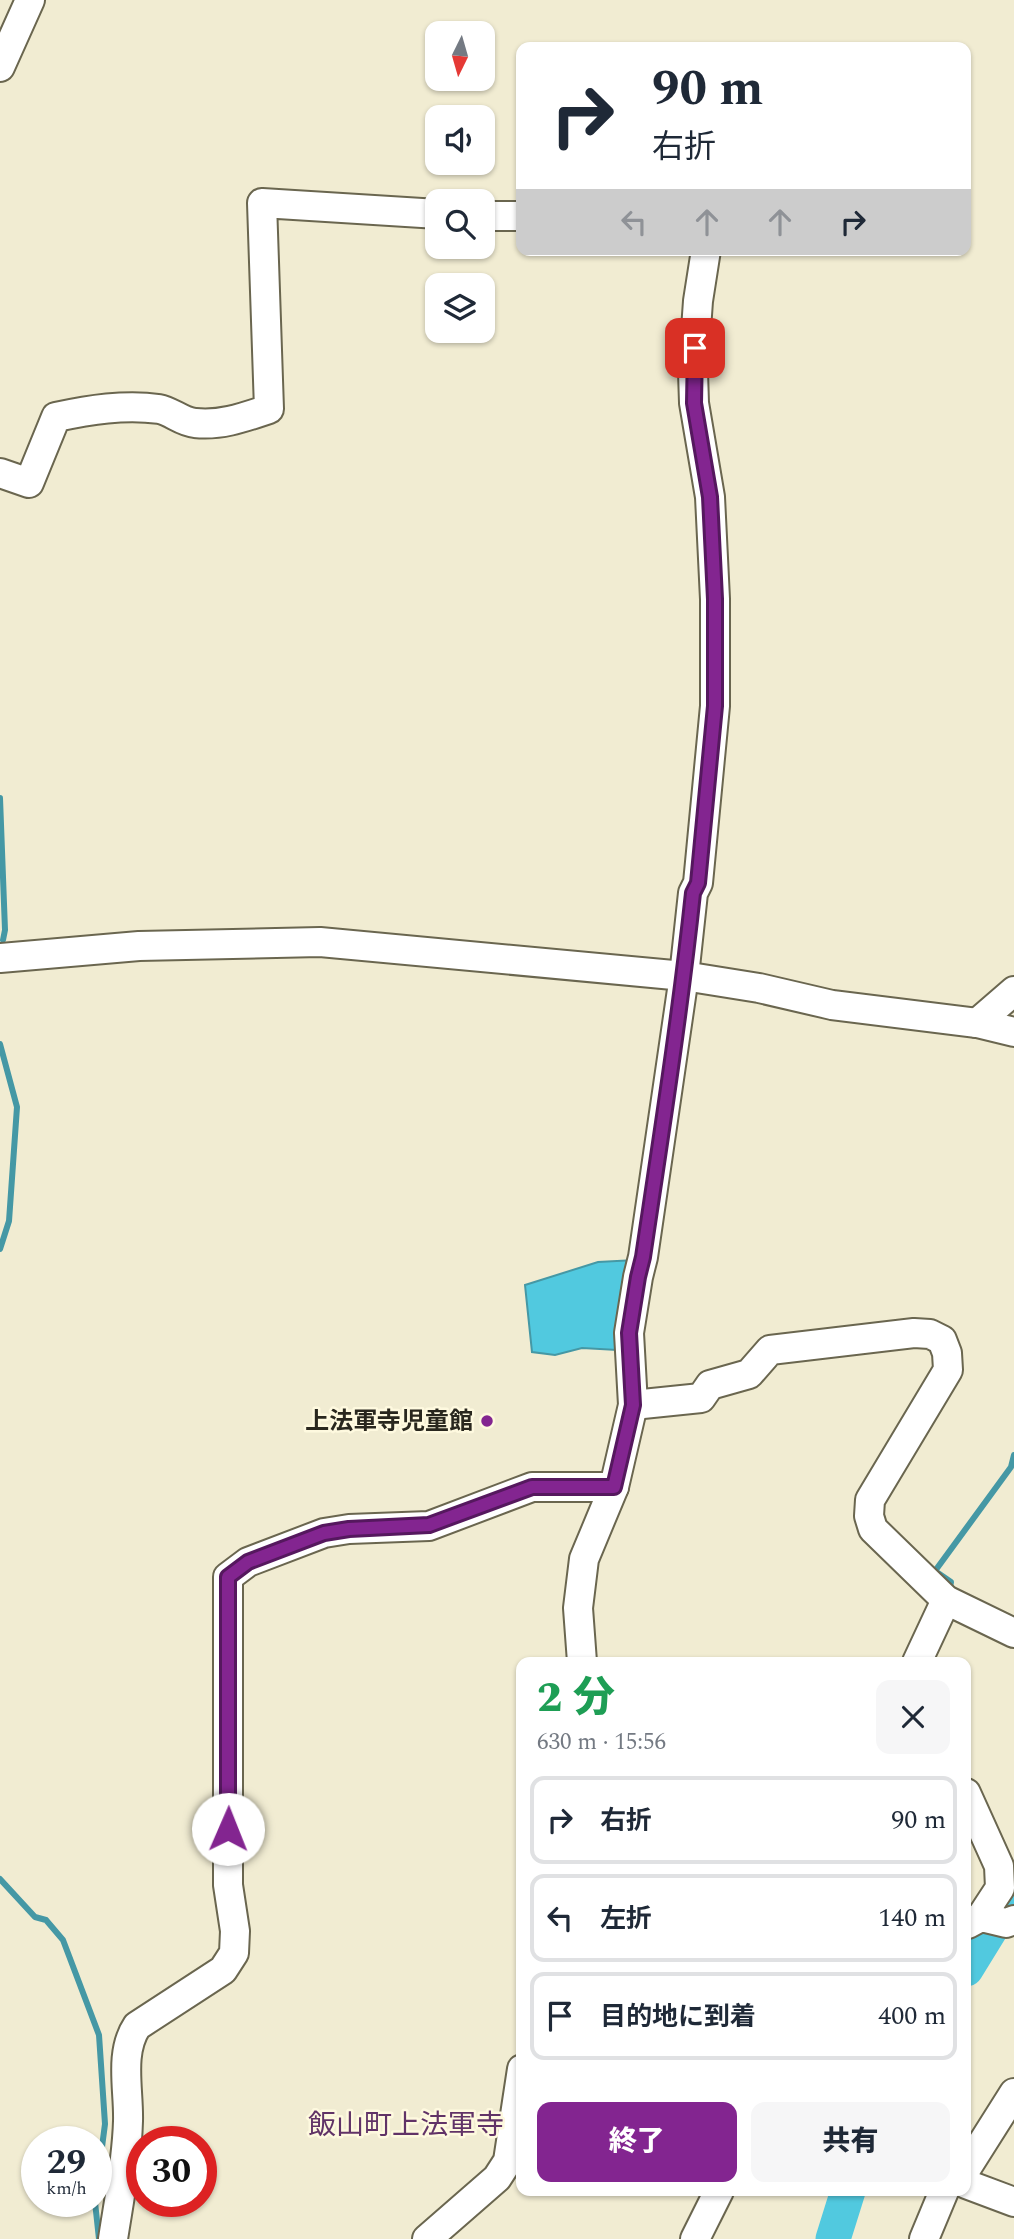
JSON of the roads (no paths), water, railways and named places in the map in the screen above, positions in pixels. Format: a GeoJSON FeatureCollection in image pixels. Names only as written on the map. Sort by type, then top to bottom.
{"type":"FeatureCollection","features":[{"type":"Feature","properties":{"kind":"street"},"geometry":{"type":"LineString","coordinates":[[0,67],[30,0]]}},
{"type":"Feature","properties":{"kind":"street"},"geometry":{"type":"LineString","coordinates":[[0,473],[29,483],[56,417],[125,407],[161,410],[193,423],[235,421],[269,409],[262,203],[425,213]]}},
{"type":"Feature","properties":{"kind":"street"},"geometry":{"type":"LineString","coordinates":[[495,216],[516,216]]}},
{"type":"Feature","properties":{"kind":"street"},"geometry":{"type":"LineString","coordinates":[[582,1657],[578,1608],[584,1559],[614,1487],[633,1405],[629,1333],[643,1257],[684,976],[693,893],[698,883],[715,706],[715,599],[710,497],[694,403],[693,372],[698,301],[705,256]]}},
{"type":"Feature","properties":{"kind":"street"},"geometry":{"type":"LineString","coordinates":[[0,958],[139,946],[320,942],[684,976],[759,988],[832,1005],[977,1023],[1014,1032]]}},
{"type":"Feature","properties":{"kind":"street"},"geometry":{"type":"LineString","coordinates":[[977,1023],[1014,991]]}},
{"type":"Feature","properties":{"kind":"street"},"geometry":{"type":"LineString","coordinates":[[633,1405],[701,1398],[710,1385],[749,1374],[770,1350],[914,1333],[930,1334],[942,1340],[947,1353],[948,1370],[870,1500],[869,1516],[873,1529],[946,1600],[1014,1633]]}},
{"type":"Feature","properties":{"kind":"street"},"geometry":{"type":"LineString","coordinates":[[113,2239],[127,2132],[127,2051],[130,2037],[137,2026],[223,1970],[234,1953],[235,1931],[228,1885],[228,1577],[248,1562],[324,1533],[429,1525],[532,1487],[614,1487]]}},
{"type":"Feature","properties":{"kind":"street"},"geometry":{"type":"LineString","coordinates":[[919,1657],[946,1600]]}},
{"type":"Feature","properties":{"kind":"street"},"geometry":{"type":"LineString","coordinates":[[971,1804],[999,1866],[1000,1888],[988,1921]]}},
{"type":"Feature","properties":{"kind":"street"},"geometry":{"type":"LineString","coordinates":[[971,2161],[1014,2093]]}},
{"type":"Feature","properties":{"kind":"street"},"geometry":{"type":"LineString","coordinates":[[427,2239],[497,2178],[508,2161],[516,2101]]}},
{"type":"Feature","properties":{"kind":"street"},"geometry":{"type":"LineString","coordinates":[[971,2186],[1014,2202]]}},
{"type":"Feature","properties":{"kind":"street"},"geometry":{"type":"LineString","coordinates":[[695,2239],[716,2196]]}},
{"type":"Feature","properties":{"kind":"street"},"geometry":{"type":"LineString","coordinates":[[924,2239],[942,2196]]}},
{"type":"Feature","properties":{"kind":"water"},"geometry":{"type":"Polygon","coordinates":[[[635,1260],[617,1350],[582,1348],[555,1355],[532,1352],[525,1285],[598,1262],[635,1260]]]}},
{"type":"Feature","properties":{"kind":"waterway"},"geometry":{"type":"LineString","coordinates":[[0,798],[5,930],[3,940]]}},
{"type":"Feature","properties":{"kind":"waterway"},"geometry":{"type":"LineString","coordinates":[[0,1044],[17,1107],[9,1221],[0,1249]]}},
{"type":"Feature","properties":{"kind":"waterway"},"geometry":{"type":"LineString","coordinates":[[952,1590],[951,1582],[935,1571],[1011,1467],[1014,1455]]}},
{"type":"Feature","properties":{"kind":"waterway"},"geometry":{"type":"LineString","coordinates":[[0,1879],[35,1917],[46,1920],[63,1940],[99,2035],[105,2126]]}},
{"type":"Feature","properties":{"kind":"waterway"},"geometry":{"type":"LineString","coordinates":[[971,1961],[1014,1891]]}},
{"type":"Feature","properties":{"kind":"waterway"},"geometry":{"type":"LineString","coordinates":[[971,1934],[988,1934]]}},
{"type":"Feature","properties":{"kind":"waterway"},"geometry":{"type":"LineString","coordinates":[[833,2239],[846,2196]]}},
{"type":"Feature","properties":{"kind":"waterway"},"geometry":{"type":"LineString","coordinates":[[97,2217],[99,2239]]}},
{"type":"Feature","properties":{"kind":"place","name":"上法軍寺児童館"},"geometry":{"type":"Point","coordinates":[487,1421]}},
{"type":"Feature","properties":{"kind":"district","name":"飯山町上法軍寺"},"geometry":{"type":"Point","coordinates":[406,2124]}}]}
